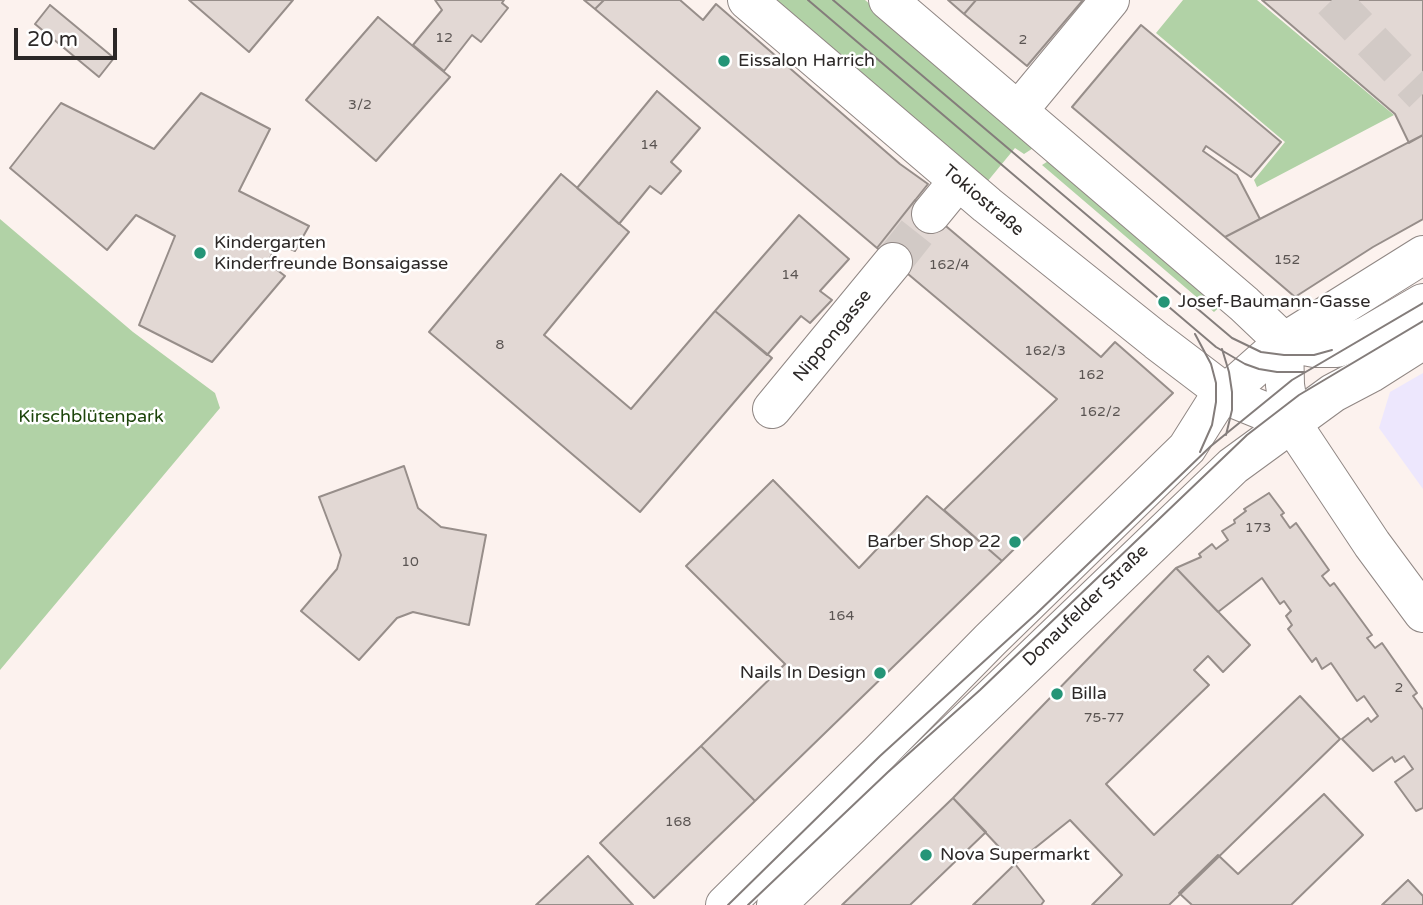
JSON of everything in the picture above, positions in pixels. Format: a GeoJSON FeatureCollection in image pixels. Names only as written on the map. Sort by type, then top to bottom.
{"type":"FeatureCollection","features":[{"type":"Feature","properties":{"kind":"street","name":"Tokiostraße"},"geometry":{"type":"LineString","coordinates":[[747,0],[958,181],[1225,394]]}},
{"type":"Feature","properties":{"kind":"street"},"geometry":{"type":"LineString","coordinates":[[888,0],[1244,304],[1284,342],[1315,348],[1337,348],[1367,335],[1423,303]]}},
{"type":"Feature","properties":{"kind":"street"},"geometry":{"type":"LineString","coordinates":[[1018,111],[1110,0]]}},
{"type":"Feature","properties":{"kind":"street"},"geometry":{"type":"LineString","coordinates":[[931,214],[958,181]]}},
{"type":"Feature","properties":{"kind":"street"},"geometry":{"type":"LineString","coordinates":[[724,905],[1186,448],[1216,402],[1284,342],[1423,256]]}},
{"type":"Feature","properties":{"kind":"street","name":"Nippongasse"},"geometry":{"type":"LineString","coordinates":[[772,409],[893,262]]}},
{"type":"Feature","properties":{"kind":"street","name":"Donaufelder Straße"},"geometry":{"type":"LineString","coordinates":[[776,905],[1233,466],[1333,393],[1423,340]]}},
{"type":"Feature","properties":{"kind":"street"},"geometry":{"type":"LineString","coordinates":[[1284,342],[1285,385],[1291,422],[1372,544],[1423,612]]}},
{"type":"Feature","properties":{"kind":"street"},"geometry":{"type":"LineString","coordinates":[[1225,394],[1291,422]]}},
{"type":"Feature","properties":{"kind":"shaded area"},"geometry":{"type":"Polygon","coordinates":[[[1423,373],[1423,489],[1379,428],[1390,392],[1423,373]]]}},
{"type":"Feature","properties":{"kind":"green space"},"geometry":{"type":"Polygon","coordinates":[[[774,0],[865,0],[1038,145],[1024,154],[1015,148],[987,182],[774,0]]]}},
{"type":"Feature","properties":{"kind":"green space"},"geometry":{"type":"Polygon","coordinates":[[[1183,0],[1257,0],[1394,115],[1257,187],[1254,180],[1285,142],[1156,33],[1183,0]]]}},
{"type":"Feature","properties":{"kind":"green space"},"geometry":{"type":"Polygon","coordinates":[[[1053,158],[1223,304],[1214,312],[1042,165],[1053,158]]]}},
{"type":"Feature","properties":{"kind":"green space","name":"Kirschblütenpark"},"geometry":{"type":"Polygon","coordinates":[[[0,219],[133,332],[215,393],[220,408],[0,670],[0,219]]]}},
{"type":"Feature","properties":{"kind":"building"},"geometry":{"type":"Polygon","coordinates":[[[189,0],[293,0],[249,52],[189,0]]]}},
{"type":"Feature","properties":{"kind":"building"},"geometry":{"type":"Polygon","coordinates":[[[435,0],[504,0],[502,3],[508,8],[481,42],[472,35],[444,71],[413,45],[442,10],[435,0]]]}},
{"type":"Feature","properties":{"kind":"building"},"geometry":{"type":"Polygon","coordinates":[[[584,0],[604,0],[595,9],[584,0]]]}},
{"type":"Feature","properties":{"kind":"building"},"geometry":{"type":"Polygon","coordinates":[[[604,0],[680,0],[703,20],[716,4],[900,164],[928,184],[877,248],[595,9],[604,0]]]}},
{"type":"Feature","properties":{"kind":"building"},"geometry":{"type":"Polygon","coordinates":[[[948,0],[976,0],[964,14],[948,0]]]}},
{"type":"Feature","properties":{"kind":"building"},"geometry":{"type":"Polygon","coordinates":[[[976,0],[1083,0],[1027,66],[964,14],[976,0]]]}},
{"type":"Feature","properties":{"kind":"building"},"geometry":{"type":"Polygon","coordinates":[[[1262,0],[1423,0],[1423,135],[1409,143],[1395,114],[1262,0]]]}},
{"type":"Feature","properties":{"kind":"building"},"geometry":{"type":"Polygon","coordinates":[[[50,5],[114,58],[99,77],[35,24],[50,5]]]}},
{"type":"Feature","properties":{"kind":"building"},"geometry":{"type":"Polygon","coordinates":[[[378,17],[450,77],[376,161],[306,100],[378,17]]]}},
{"type":"Feature","properties":{"kind":"building"},"geometry":{"type":"Polygon","coordinates":[[[1141,25],[1281,142],[1251,177],[1206,146],[1203,151],[1237,175],[1260,219],[1225,237],[1072,107],[1141,25]]]}},
{"type":"Feature","properties":{"kind":"building"},"geometry":{"type":"Polygon","coordinates":[[[657,91],[700,128],[671,162],[681,171],[661,194],[650,186],[619,224],[577,188],[657,91]]]}},
{"type":"Feature","properties":{"kind":"building"},"geometry":{"type":"Polygon","coordinates":[[[201,93],[270,129],[239,191],[309,226],[295,251],[277,243],[268,263],[285,276],[212,362],[139,325],[175,236],[136,215],[107,250],[10,168],[61,103],[154,149],[201,93]]]}},
{"type":"Feature","properties":{"kind":"building"},"geometry":{"type":"Polygon","coordinates":[[[1423,135],[1423,219],[1373,247],[1295,297],[1225,237],[1423,135]]]}},
{"type":"Feature","properties":{"kind":"building"},"geometry":{"type":"Polygon","coordinates":[[[561,174],[629,232],[544,335],[631,409],[715,311],[772,358],[640,512],[429,332],[561,174]]]}},
{"type":"Feature","properties":{"kind":"building"},"geometry":{"type":"Polygon","coordinates":[[[915,200],[1101,357],[1115,342],[1173,393],[1002,561],[944,510],[1057,399],[877,248],[915,200]]]}},
{"type":"Feature","properties":{"kind":"building"},"geometry":{"type":"Polygon","coordinates":[[[799,215],[849,259],[820,291],[832,300],[810,323],[801,316],[767,355],[715,311],[799,215]]]}},
{"type":"Feature","properties":{"kind":"building"},"geometry":{"type":"Polygon","coordinates":[[[404,466],[418,508],[441,527],[486,535],[469,625],[413,612],[397,618],[359,660],[301,611],[337,569],[341,555],[319,497],[404,466]]]}},
{"type":"Feature","properties":{"kind":"building"},"geometry":{"type":"Polygon","coordinates":[[[773,480],[859,568],[927,496],[1002,561],[755,801],[701,746],[785,664],[686,566],[773,480]]]}},
{"type":"Feature","properties":{"kind":"building"},"geometry":{"type":"Polygon","coordinates":[[[1269,493],[1284,513],[1281,515],[1290,528],[1296,523],[1329,570],[1322,576],[1330,586],[1334,583],[1372,635],[1367,638],[1375,648],[1382,643],[1417,693],[1413,696],[1423,710],[1423,808],[1416,811],[1395,782],[1413,769],[1404,756],[1395,762],[1392,757],[1373,771],[1342,739],[1368,718],[1371,722],[1378,716],[1364,696],[1357,701],[1331,663],[1322,669],[1316,658],[1312,662],[1288,629],[1292,625],[1286,616],[1291,611],[1284,601],[1280,604],[1262,578],[1218,612],[1176,568],[1201,557],[1199,554],[1212,544],[1216,549],[1228,540],[1222,531],[1235,523],[1234,520],[1246,511],[1244,509],[1269,493]]]}},
{"type":"Feature","properties":{"kind":"building"},"geometry":{"type":"Polygon","coordinates":[[[1176,568],[1250,645],[1223,672],[1208,656],[1194,670],[1209,685],[1106,784],[1154,835],[1300,696],[1340,739],[1169,905],[1092,905],[1122,875],[1070,820],[1015,864],[953,798],[1176,568]]]}},
{"type":"Feature","properties":{"kind":"building"},"geometry":{"type":"Polygon","coordinates":[[[701,746],[755,801],[654,898],[600,843],[701,746]]]}},
{"type":"Feature","properties":{"kind":"building"},"geometry":{"type":"Polygon","coordinates":[[[1324,794],[1363,835],[1291,905],[1192,905],[1179,893],[1218,855],[1238,874],[1324,794]]]}},
{"type":"Feature","properties":{"kind":"building"},"geometry":{"type":"Polygon","coordinates":[[[953,798],[986,832],[910,905],[842,905],[953,798]]]}},
{"type":"Feature","properties":{"kind":"building"},"geometry":{"type":"Polygon","coordinates":[[[588,856],[633,905],[536,905],[588,856]]]}},
{"type":"Feature","properties":{"kind":"building"},"geometry":{"type":"Polygon","coordinates":[[[1015,864],[1044,901],[1041,905],[973,905],[1015,864]]]}},
{"type":"Feature","properties":{"kind":"building"},"geometry":{"type":"Polygon","coordinates":[[[1408,880],[1423,896],[1423,905],[1382,905],[1408,880]]]}},
{"type":"Feature","properties":{"kind":"tunnel"},"geometry":{"type":"LineString","coordinates":[[1332,0],[1423,94]]}},
{"type":"Feature","properties":{"kind":"tunnel"},"geometry":{"type":"LineString","coordinates":[[893,262],[931,214]]}},
{"type":"Feature","properties":{"kind":"tram line"},"geometry":{"type":"LineString","coordinates":[[808,0],[1216,347],[1259,369],[1304,372]]}},
{"type":"Feature","properties":{"kind":"tram line"},"geometry":{"type":"LineString","coordinates":[[833,0],[1232,338],[1261,352],[1284,355],[1314,355],[1332,350]]}},
{"type":"Feature","properties":{"kind":"tram line"},"geometry":{"type":"LineString","coordinates":[[728,905],[880,756],[1036,614],[1211,446],[1292,380],[1423,303]]}},
{"type":"Feature","properties":{"kind":"tram line"},"geometry":{"type":"LineString","coordinates":[[748,905],[888,772],[980,690],[1247,435],[1299,395],[1423,321]]}},
{"type":"Feature","properties":{"kind":"tram line"},"geometry":{"type":"LineString","coordinates":[[1195,334],[1211,364],[1216,383],[1212,425],[1200,452]]}},
{"type":"Feature","properties":{"kind":"tram line"},"geometry":{"type":"LineString","coordinates":[[1222,349],[1232,392],[1232,410],[1226,435]]}},
{"type":"Feature","properties":{"kind":"place","name":"Eissalon Harrich"},"geometry":{"type":"Point","coordinates":[724,61]}},
{"type":"Feature","properties":{"kind":"place","name":"Kindergarten Kinderfreunde Bonsaigasse"},"geometry":{"type":"Point","coordinates":[200,253]}},
{"type":"Feature","properties":{"kind":"place","name":"Josef-Baumann-Gasse"},"geometry":{"type":"Point","coordinates":[1164,302]}},
{"type":"Feature","properties":{"kind":"place","name":"Barber Shop 22"},"geometry":{"type":"Point","coordinates":[1015,542]}},
{"type":"Feature","properties":{"kind":"place","name":"Nails In Design"},"geometry":{"type":"Point","coordinates":[880,673]}},
{"type":"Feature","properties":{"kind":"place","name":"Billa"},"geometry":{"type":"Point","coordinates":[1057,694]}},
{"type":"Feature","properties":{"kind":"place","name":"Nova Supermarkt"},"geometry":{"type":"Point","coordinates":[926,855]}}]}
